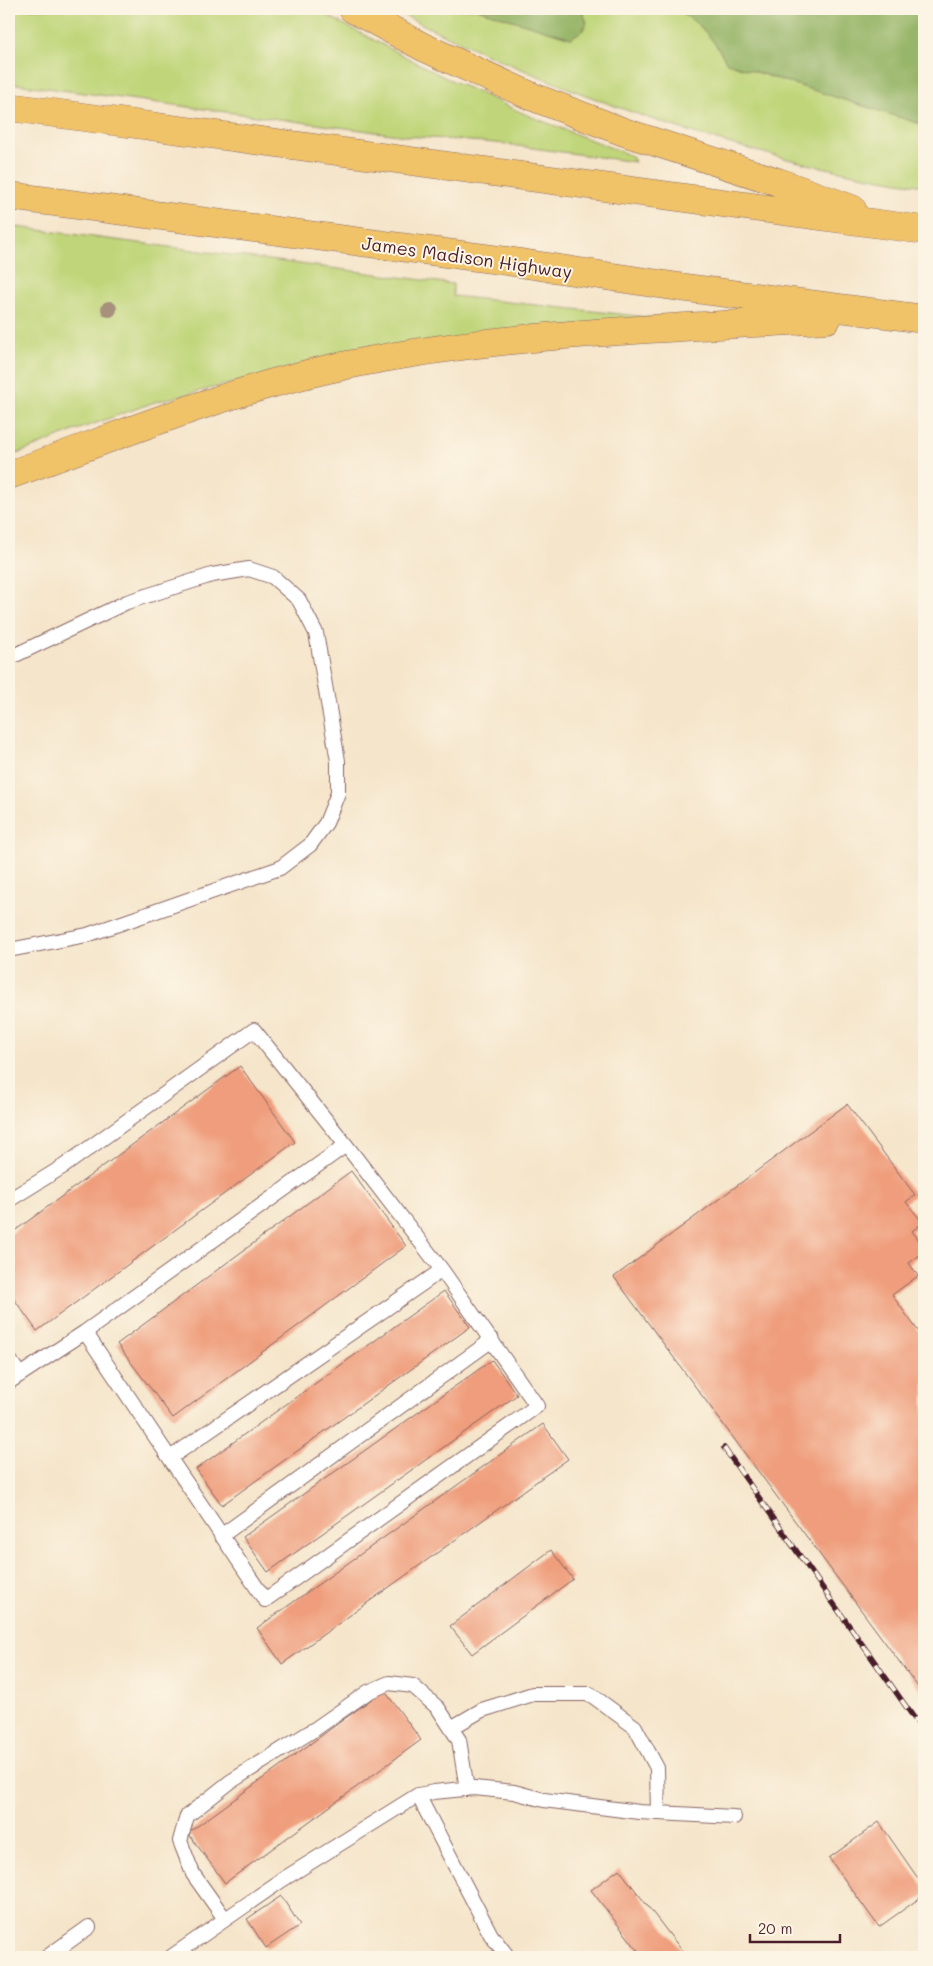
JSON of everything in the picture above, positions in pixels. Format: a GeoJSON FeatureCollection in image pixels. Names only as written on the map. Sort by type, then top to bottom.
{"type":"FeatureCollection","features":[{"type":"Feature","properties":{"kind":"highway"},"geometry":{"type":"LineString","coordinates":[[353,9],[423,46],[534,97],[624,132],[912,228]]}},
{"type":"Feature","properties":{"kind":"highway"},"geometry":{"type":"LineString","coordinates":[[9,107],[912,228]]}},
{"type":"Feature","properties":{"kind":"highway","name":"James Madison Highway"},"geometry":{"type":"LineString","coordinates":[[9,196],[507,261],[679,287],[924,319]]}},
{"type":"Feature","properties":{"kind":"highway"},"geometry":{"type":"LineString","coordinates":[[9,475],[145,424],[232,394],[325,370],[436,349],[549,335],[894,315]]}},
{"type":"Feature","properties":{"kind":"lane"},"geometry":{"type":"LineString","coordinates":[[9,658],[127,602],[212,575],[249,569],[273,577],[299,600],[316,634],[338,761],[338,793],[326,822],[310,845],[280,868],[87,935],[9,950]]}},
{"type":"Feature","properties":{"kind":"lane"},"geometry":{"type":"LineString","coordinates":[[9,1200],[64,1166],[254,1030],[346,1145],[442,1270],[537,1406],[264,1600],[86,1332]]}},
{"type":"Feature","properties":{"kind":"lane"},"geometry":{"type":"LineString","coordinates":[[9,1359],[14,1378],[86,1332],[346,1145]]}},
{"type":"Feature","properties":{"kind":"lane"},"geometry":{"type":"LineString","coordinates":[[170,1458],[442,1270]]}},
{"type":"Feature","properties":{"kind":"lane"},"geometry":{"type":"LineString","coordinates":[[221,1536],[492,1340]]}},
{"type":"Feature","properties":{"kind":"lane"},"geometry":{"type":"LineString","coordinates":[[225,1919],[193,1874],[180,1841],[187,1816],[230,1782],[315,1729],[368,1692],[389,1683],[413,1686],[438,1708],[459,1740],[467,1789]]}},
{"type":"Feature","properties":{"kind":"lane"},"geometry":{"type":"LineString","coordinates":[[451,1728],[482,1710],[533,1694],[590,1694],[636,1727],[656,1768],[658,1813]]}},
{"type":"Feature","properties":{"kind":"lane"},"geometry":{"type":"LineString","coordinates":[[174,1957],[282,1880],[418,1796],[434,1792],[467,1789],[514,1792],[544,1800],[658,1813],[734,1817]]}},
{"type":"Feature","properties":{"kind":"lane"},"geometry":{"type":"LineString","coordinates":[[418,1796],[491,1935],[508,1957]]}},
{"type":"Feature","properties":{"kind":"lane"},"geometry":{"type":"LineString","coordinates":[[47,1957],[89,1927]]}},
{"type":"Feature","properties":{"kind":"green space"},"geometry":{"type":"Polygon","coordinates":[[[9,9],[315,9],[442,76],[527,115],[632,156],[635,162],[496,143],[406,136],[9,83],[9,9]]]}},
{"type":"Feature","properties":{"kind":"green space"},"geometry":{"type":"Polygon","coordinates":[[[392,9],[477,9],[571,38],[584,13],[581,9],[674,9],[691,19],[705,32],[717,46],[727,63],[924,125],[924,186],[822,167],[772,155],[672,126],[574,91],[526,71],[459,42],[392,9]]]}},
{"type":"Feature","properties":{"kind":"green space"},"geometry":{"type":"Polygon","coordinates":[[[477,9],[581,9],[587,22],[583,30],[571,38],[477,9]]]}},
{"type":"Feature","properties":{"kind":"green space"},"geometry":{"type":"Polygon","coordinates":[[[674,9],[924,9],[924,125],[727,63],[717,46],[705,32],[691,19],[674,9]]]}},
{"type":"Feature","properties":{"kind":"green space"},"geometry":{"type":"Polygon","coordinates":[[[9,226],[453,284],[453,296],[666,319],[245,380],[155,402],[71,432],[9,457],[9,226]]]}},
{"type":"Feature","properties":{"kind":"building"},"geometry":{"type":"Polygon","coordinates":[[[240,1066],[295,1142],[37,1331],[9,1292],[9,1235],[240,1066]]]}},
{"type":"Feature","properties":{"kind":"building"},"geometry":{"type":"Polygon","coordinates":[[[847,1104],[915,1195],[906,1202],[923,1223],[912,1231],[924,1247],[924,1252],[909,1263],[918,1276],[892,1295],[924,1339],[924,1695],[614,1277],[847,1104]]]}},
{"type":"Feature","properties":{"kind":"building"},"geometry":{"type":"Polygon","coordinates":[[[351,1171],[406,1246],[173,1418],[117,1344],[351,1171]]]}},
{"type":"Feature","properties":{"kind":"building"},"geometry":{"type":"Polygon","coordinates":[[[444,1291],[470,1327],[222,1505],[196,1469],[444,1291]]]}},
{"type":"Feature","properties":{"kind":"building"},"geometry":{"type":"Polygon","coordinates":[[[492,1360],[517,1395],[268,1572],[243,1537],[492,1360]]]}},
{"type":"Feature","properties":{"kind":"building"},"geometry":{"type":"Polygon","coordinates":[[[543,1424],[568,1459],[282,1664],[257,1628],[543,1424]]]}},
{"type":"Feature","properties":{"kind":"building"},"geometry":{"type":"Polygon","coordinates":[[[551,1550],[573,1579],[472,1654],[450,1626],[551,1550]]]}},
{"type":"Feature","properties":{"kind":"building"},"geometry":{"type":"Polygon","coordinates":[[[384,1690],[421,1740],[225,1883],[188,1833],[384,1690]]]}},
{"type":"Feature","properties":{"kind":"building"},"geometry":{"type":"Polygon","coordinates":[[[879,1822],[924,1887],[924,1895],[879,1927],[829,1858],[879,1822]]]}},
{"type":"Feature","properties":{"kind":"building"},"geometry":{"type":"Polygon","coordinates":[[[619,1869],[687,1957],[643,1957],[591,1890],[619,1869]]]}},
{"type":"Feature","properties":{"kind":"building"},"geometry":{"type":"Polygon","coordinates":[[[281,1896],[300,1925],[266,1948],[247,1919],[281,1896]]]}},
{"type":"Feature","properties":{"kind":"railway"},"geometry":{"type":"LineString","coordinates":[[724,1448],[924,1732]]}}]}
